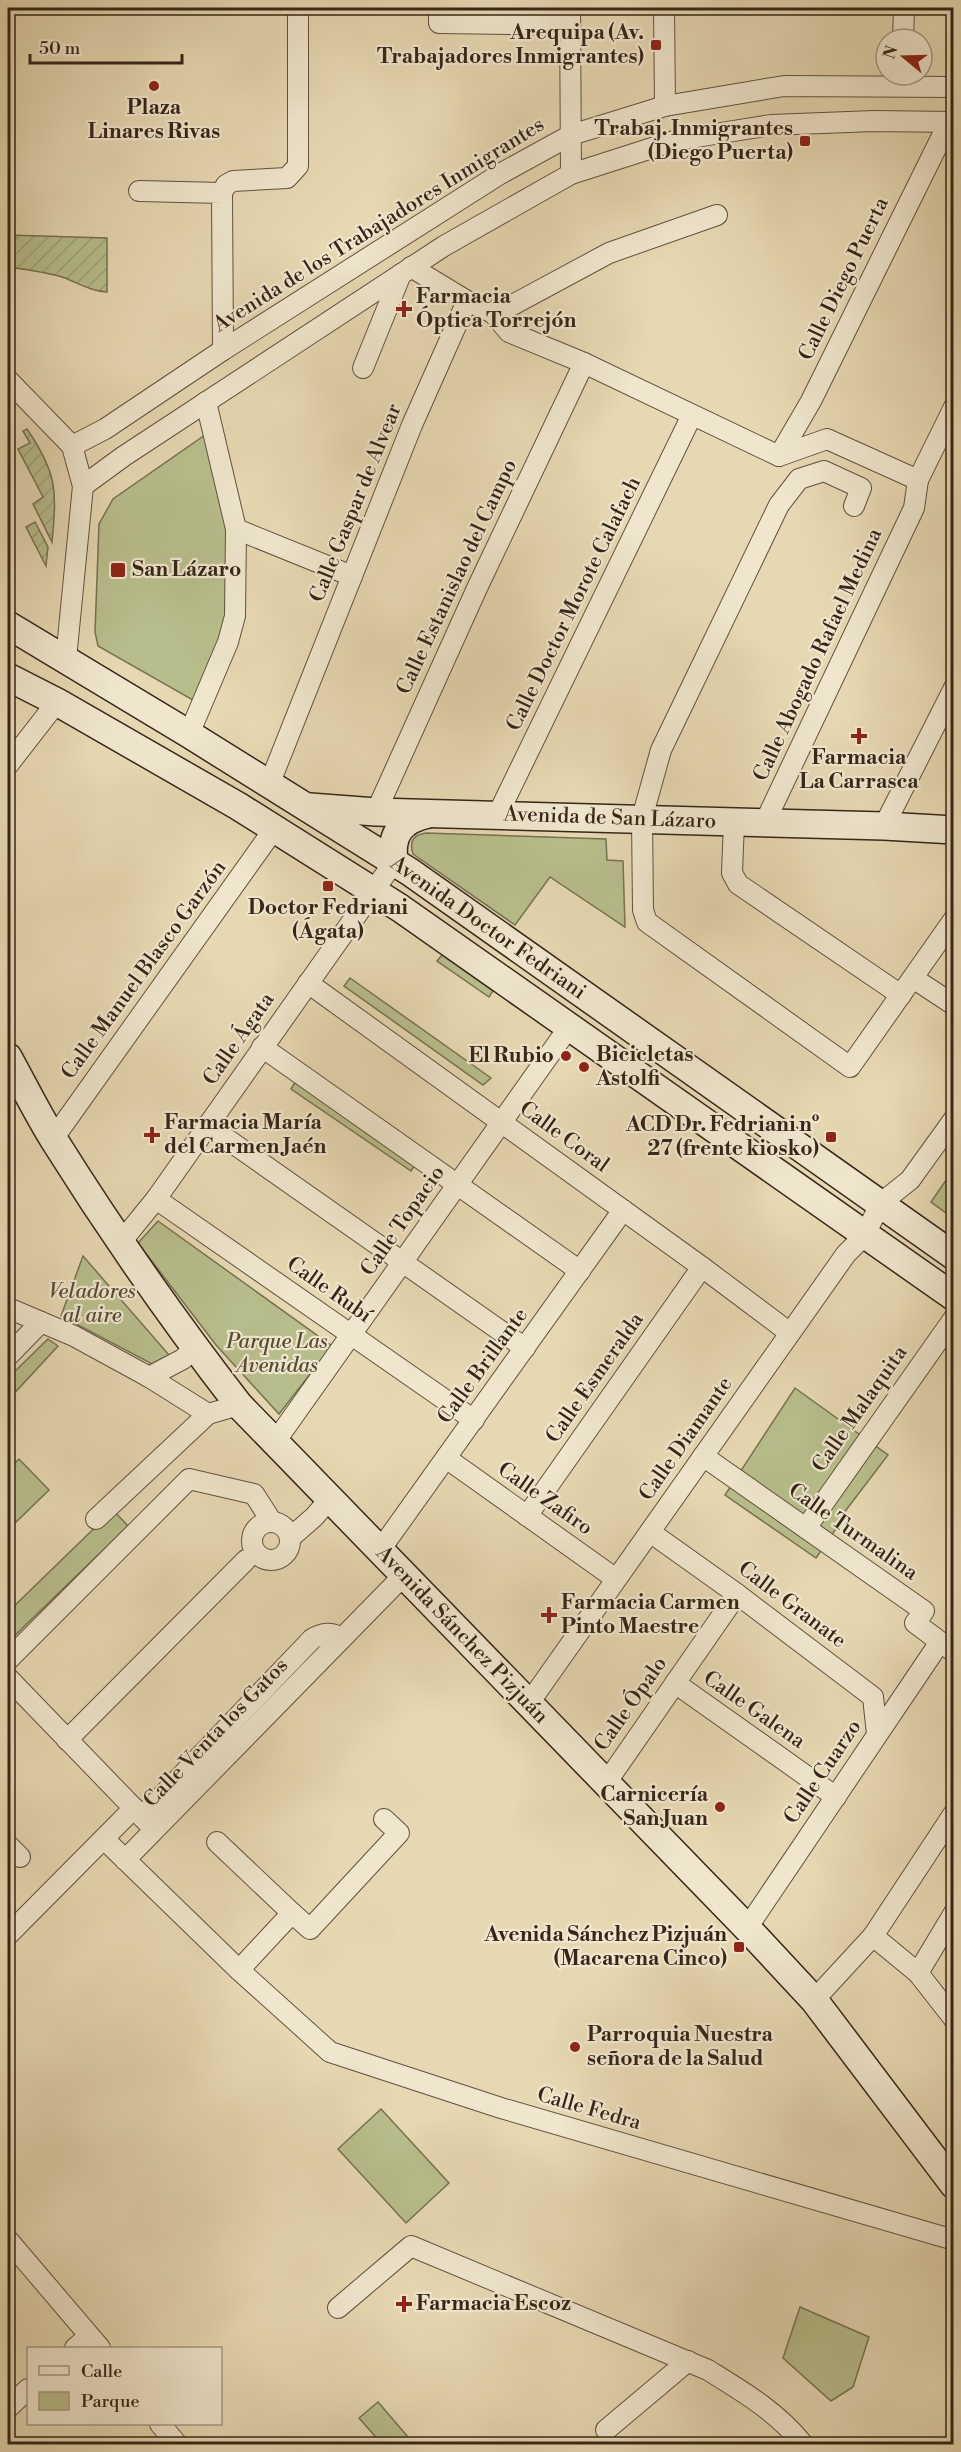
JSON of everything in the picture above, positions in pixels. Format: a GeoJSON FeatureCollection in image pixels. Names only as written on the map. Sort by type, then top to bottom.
{"type":"FeatureCollection","features":[{"type":"Feature","properties":{"kind":"main road","name":"Avenida Doctor Fedriani"},"geometry":{"type":"LineString","coordinates":[[8,625],[189,734],[394,862],[954,1256]]}},
{"type":"Feature","properties":{"kind":"main road","name":"Avenida Doctor Fedriani"},"geometry":{"type":"LineString","coordinates":[[8,677],[57,702],[274,829],[375,892],[954,1297]]}},
{"type":"Feature","properties":{"kind":"main road","name":"Avenida de San Lázaro"},"geometry":{"type":"LineString","coordinates":[[306,807],[376,812],[642,818],[954,830]]}},
{"type":"Feature","properties":{"kind":"main road"},"geometry":{"type":"LineString","coordinates":[[274,829],[292,819],[306,807]]}},
{"type":"Feature","properties":{"kind":"main road"},"geometry":{"type":"LineString","coordinates":[[394,862],[393,842],[404,824],[416,817],[434,813]]}},
{"type":"Feature","properties":{"kind":"main road","name":"Avenida Sánchez Pizjuán"},"geometry":{"type":"LineString","coordinates":[[8,1056],[53,1139],[121,1242],[194,1348],[239,1405],[747,1928],[814,2000],[954,2185]]}},
{"type":"Feature","properties":{"kind":"street"},"geometry":{"type":"LineString","coordinates":[[223,350],[222,193],[226,185],[233,181],[287,178],[298,166],[298,8]]}},
{"type":"Feature","properties":{"kind":"street"},"geometry":{"type":"LineString","coordinates":[[664,8],[665,106]]}},
{"type":"Feature","properties":{"kind":"street"},"geometry":{"type":"LineString","coordinates":[[903,27],[904,8]]}},
{"type":"Feature","properties":{"kind":"street"},"geometry":{"type":"LineString","coordinates":[[439,15],[570,16],[571,174]]}},
{"type":"Feature","properties":{"kind":"street","name":"Avenida de los Trabajadores Inmigrantes"},"geometry":{"type":"LineString","coordinates":[[72,446],[105,429],[223,350],[500,174],[571,135],[665,106],[784,86],[874,82]]}},
{"type":"Feature","properties":{"kind":"street","name":"Avenida de los Trabajadores Inmigrantes"},"geometry":{"type":"LineString","coordinates":[[934,85],[954,87]]}},
{"type":"Feature","properties":{"kind":"street"},"geometry":{"type":"LineString","coordinates":[[83,486],[124,456],[406,270],[571,174],[677,140],[771,125],[874,121],[951,122]]}},
{"type":"Feature","properties":{"kind":"street","name":"Calle Diego Puerta"},"geometry":{"type":"LineString","coordinates":[[779,456],[811,400],[951,122]]}},
{"type":"Feature","properties":{"kind":"street"},"geometry":{"type":"LineString","coordinates":[[139,191],[222,193]]}},
{"type":"Feature","properties":{"kind":"street"},"geometry":{"type":"LineString","coordinates":[[493,313],[505,309],[609,253],[717,215]]}},
{"type":"Feature","properties":{"kind":"street"},"geometry":{"type":"LineString","coordinates":[[406,270],[493,313],[510,332],[584,363],[779,456],[827,439],[918,480]]}},
{"type":"Feature","properties":{"kind":"street"},"geometry":{"type":"LineString","coordinates":[[363,368],[406,270]]}},
{"type":"Feature","properties":{"kind":"street","name":"Calle Gaspar de Alvear"},"geometry":{"type":"LineString","coordinates":[[269,785],[416,415],[467,301]]}},
{"type":"Feature","properties":{"kind":"street","name":"Calle Estanislao del Campo"},"geometry":{"type":"LineString","coordinates":[[376,812],[478,586],[584,363]]}},
{"type":"Feature","properties":{"kind":"street"},"geometry":{"type":"LineString","coordinates":[[8,380],[72,446],[83,486],[66,659]]}},
{"type":"Feature","properties":{"kind":"street"},"geometry":{"type":"LineString","coordinates":[[189,734],[228,642],[235,616],[236,529],[206,402]]}},
{"type":"Feature","properties":{"kind":"street","name":"Calle Abogado Rafael Medina"},"geometry":{"type":"LineString","coordinates":[[765,822],[914,508],[918,480],[954,406]]}},
{"type":"Feature","properties":{"kind":"street","name":"Calle Doctor Morote Calafach"},"geometry":{"type":"LineString","coordinates":[[498,814],[692,415]]}},
{"type":"Feature","properties":{"kind":"street"},"geometry":{"type":"LineString","coordinates":[[854,506],[861,488],[824,471],[799,479],[779,505],[661,750],[642,818],[643,910],[647,922],[850,1067],[954,919]]}},
{"type":"Feature","properties":{"kind":"street"},"geometry":{"type":"LineString","coordinates":[[236,529],[352,576]]}},
{"type":"Feature","properties":{"kind":"street"},"geometry":{"type":"LineString","coordinates":[[884,826],[954,688]]}},
{"type":"Feature","properties":{"kind":"street"},"geometry":{"type":"LineString","coordinates":[[8,765],[57,702]]}},
{"type":"Feature","properties":{"kind":"street"},"geometry":{"type":"LineString","coordinates":[[734,822],[732,873],[738,884],[901,995]]}},
{"type":"Feature","properties":{"kind":"street","name":"Calle Manuel Blasco Garzón"},"geometry":{"type":"LineString","coordinates":[[53,1139],[274,829]]}},
{"type":"Feature","properties":{"kind":"street","name":"Calle Ágata"},"geometry":{"type":"LineString","coordinates":[[121,1242],[156,1199],[394,862]]}},
{"type":"Feature","properties":{"kind":"street"},"geometry":{"type":"LineString","coordinates":[[913,978],[954,1005]]}},
{"type":"Feature","properties":{"kind":"street","name":"Calle Coral"},"geometry":{"type":"LineString","coordinates":[[308,983],[790,1333]]}},
{"type":"Feature","properties":{"kind":"street","name":"Calle Topacio"},"geometry":{"type":"LineString","coordinates":[[275,1442],[569,1027]]}},
{"type":"Feature","properties":{"kind":"street"},"geometry":{"type":"LineString","coordinates":[[262,1047],[579,1271]]}},
{"type":"Feature","properties":{"kind":"street"},"geometry":{"type":"LineString","coordinates":[[881,1203],[910,1180],[954,1119]]}},
{"type":"Feature","properties":{"kind":"street"},"geometry":{"type":"LineString","coordinates":[[207,1125],[525,1348]]}},
{"type":"Feature","properties":{"kind":"street","name":"Calle Rubí"},"geometry":{"type":"LineString","coordinates":[[156,1199],[474,1420]]}},
{"type":"Feature","properties":{"kind":"street","name":"Calle Diamante"},"geometry":{"type":"LineString","coordinates":[[529,1703],[846,1254],[864,1236],[881,1203]]}},
{"type":"Feature","properties":{"kind":"street","name":"Calle Brillante"},"geometry":{"type":"LineString","coordinates":[[380,1550],[623,1210]]}},
{"type":"Feature","properties":{"kind":"street","name":"Calle Esmeralda"},"geometry":{"type":"LineString","coordinates":[[527,1516],[702,1267]]}},
{"type":"Feature","properties":{"kind":"street"},"geometry":{"type":"LineString","coordinates":[[8,1308],[74,1336],[208,1414]]}},
{"type":"Feature","properties":{"kind":"street","name":"Calle Malaquita"},"geometry":{"type":"LineString","coordinates":[[806,1528],[954,1318]]}},
{"type":"Feature","properties":{"kind":"street"},"geometry":{"type":"LineString","coordinates":[[8,1356],[41,1322]]}},
{"type":"Feature","properties":{"kind":"street"},"geometry":{"type":"LineString","coordinates":[[148,1377],[183,1359],[194,1348]]}},
{"type":"Feature","properties":{"kind":"street"},"geometry":{"type":"LineString","coordinates":[[96,1519],[208,1414],[239,1405]]}},
{"type":"Feature","properties":{"kind":"street","name":"Calle Turmalina"},"geometry":{"type":"LineString","coordinates":[[703,1456],[924,1611],[915,1623],[947,1647]]}},
{"type":"Feature","properties":{"kind":"street","name":"Calle Zafiro"},"geometry":{"type":"LineString","coordinates":[[446,1458],[616,1579]]}},
{"type":"Feature","properties":{"kind":"street"},"geometry":{"type":"LineString","coordinates":[[8,1660],[189,1479],[254,1494],[272,1522],[284,1527],[290,1538],[288,1551],[278,1559],[264,1559],[252,1546],[253,1534],[260,1525],[272,1522]]}},
{"type":"Feature","properties":{"kind":"street"},"geometry":{"type":"LineString","coordinates":[[290,1538],[329,1500]]}},
{"type":"Feature","properties":{"kind":"street","name":"Calle Granate"},"geometry":{"type":"LineString","coordinates":[[650,1532],[873,1696],[877,1734]]}},
{"type":"Feature","properties":{"kind":"street"},"geometry":{"type":"LineString","coordinates":[[67,1740],[246,1560]]}},
{"type":"Feature","properties":{"kind":"street","name":"Calle Venta los Gatos"},"geometry":{"type":"LineString","coordinates":[[8,1935],[104,1839],[143,1818],[341,1639],[403,1576]]}},
{"type":"Feature","properties":{"kind":"street","name":"Calle Ópalo"},"geometry":{"type":"LineString","coordinates":[[606,1783],[737,1594]]}},
{"type":"Feature","properties":{"kind":"street","name":"Calle Cuarzo"},"geometry":{"type":"LineString","coordinates":[[747,1928],[877,1734],[947,1647]]}},
{"type":"Feature","properties":{"kind":"street"},"geometry":{"type":"LineString","coordinates":[[8,1678],[143,1818]]}},
{"type":"Feature","properties":{"kind":"street","name":"Calle Galena"},"geometry":{"type":"LineString","coordinates":[[675,1683],[836,1797]]}},
{"type":"Feature","properties":{"kind":"street"},"geometry":{"type":"LineString","coordinates":[[814,2000],[873,1936],[954,1814]]}},
{"type":"Feature","properties":{"kind":"street","name":"Calle Venta los Gatos"},"geometry":{"type":"LineString","coordinates":[[125,1860],[143,1818]]}},
{"type":"Feature","properties":{"kind":"street"},"geometry":{"type":"LineString","coordinates":[[217,1842],[310,1929],[399,1833],[384,1819]]}},
{"type":"Feature","properties":{"kind":"street","name":"Calle Fedra"},"geometry":{"type":"LineString","coordinates":[[104,1839],[239,1970],[330,2052],[501,2108],[954,2240]]}},
{"type":"Feature","properties":{"kind":"street"},"geometry":{"type":"LineString","coordinates":[[918,1973],[954,1912]]}},
{"type":"Feature","properties":{"kind":"street"},"geometry":{"type":"LineString","coordinates":[[239,1970],[292,1913]]}},
{"type":"Feature","properties":{"kind":"street"},"geometry":{"type":"LineString","coordinates":[[873,1936],[918,1973],[954,2019]]}},
{"type":"Feature","properties":{"kind":"street"},"geometry":{"type":"LineString","coordinates":[[8,2240],[88,2344]]}},
{"type":"Feature","properties":{"kind":"street"},"geometry":{"type":"LineString","coordinates":[[338,2308],[411,2246],[708,2370],[785,2423],[803,2445]]}},
{"type":"Feature","properties":{"kind":"street"},"geometry":{"type":"LineString","coordinates":[[606,2430],[688,2361]]}},
{"type":"Feature","properties":{"kind":"street"},"geometry":{"type":"LineString","coordinates":[[8,2408],[27,2390]]}},
{"type":"Feature","properties":{"kind":"street"},"geometry":{"type":"LineString","coordinates":[[161,2425],[177,2445]]}},
{"type":"Feature","properties":{"kind":"green space"},"geometry":{"type":"Polygon","coordinates":[[[8,235],[107,238],[107,292],[91,289],[58,276],[8,267],[8,235]]]}},
{"type":"Feature","properties":{"kind":"green space"},"geometry":{"type":"Polygon","coordinates":[[[27,429],[44,458],[53,482],[52,542],[33,504],[43,497],[18,449],[30,443],[23,431],[27,429]]]}},
{"type":"Feature","properties":{"kind":"green space"},"geometry":{"type":"Polygon","coordinates":[[[205,435],[231,529],[232,615],[198,703],[98,646],[95,632],[99,524],[113,499],[205,435]]]}},
{"type":"Feature","properties":{"kind":"green space"},"geometry":{"type":"Polygon","coordinates":[[[35,522],[48,547],[46,566],[26,527],[35,522]]]}},
{"type":"Feature","properties":{"kind":"green space"},"geometry":{"type":"Polygon","coordinates":[[[426,833],[606,839],[607,860],[623,861],[625,927],[550,877],[515,925],[413,854],[413,839],[426,833]]]}},
{"type":"Feature","properties":{"kind":"green space"},"geometry":{"type":"Polygon","coordinates":[[[442,955],[493,991],[489,997],[437,961],[442,955]]]}},
{"type":"Feature","properties":{"kind":"green space"},"geometry":{"type":"Polygon","coordinates":[[[350,978],[491,1078],[483,1085],[344,986],[350,978]]]}},
{"type":"Feature","properties":{"kind":"green space"},"geometry":{"type":"Polygon","coordinates":[[[297,1079],[417,1162],[411,1171],[291,1089],[297,1079]]]}},
{"type":"Feature","properties":{"kind":"green space"},"geometry":{"type":"Polygon","coordinates":[[[953,1170],[953,1218],[931,1202],[953,1170]]]}},
{"type":"Feature","properties":{"kind":"green space","name":"Parque Las Avenidas"},"geometry":{"type":"Polygon","coordinates":[[[158,1221],[332,1346],[279,1414],[216,1345],[138,1243],[158,1221]]]}},
{"type":"Feature","properties":{"kind":"green space","name":"Veladores al aire"},"geometry":{"type":"Polygon","coordinates":[[[83,1256],[169,1355],[152,1364],[61,1316],[83,1256]]]}},
{"type":"Feature","properties":{"kind":"green space"},"geometry":{"type":"Polygon","coordinates":[[[48,1339],[58,1346],[8,1400],[8,1378],[48,1339]]]}},
{"type":"Feature","properties":{"kind":"green space"},"geometry":{"type":"Polygon","coordinates":[[[795,1388],[888,1455],[840,1518],[842,1520],[816,1558],[725,1495],[795,1388]]]}},
{"type":"Feature","properties":{"kind":"green space"},"geometry":{"type":"Polygon","coordinates":[[[8,1459],[13,1465],[19,1459],[49,1490],[14,1524],[8,1516],[8,1459]]]}},
{"type":"Feature","properties":{"kind":"green space"},"geometry":{"type":"Polygon","coordinates":[[[113,1510],[128,1526],[8,1642],[8,1612],[113,1510]]]}},
{"type":"Feature","properties":{"kind":"green space"},"geometry":{"type":"Polygon","coordinates":[[[381,2109],[449,2183],[406,2223],[338,2149],[381,2109]]]}},
{"type":"Feature","properties":{"kind":"green space"},"geometry":{"type":"Polygon","coordinates":[[[800,2307],[869,2337],[853,2387],[831,2401],[783,2358],[800,2307]]]}},
{"type":"Feature","properties":{"kind":"green space"},"geometry":{"type":"Polygon","coordinates":[[[378,2402],[414,2444],[382,2444],[359,2418],[378,2402]]]}},
{"type":"Feature","properties":{"kind":"place","name":"Arequipa (Av. Trabajadores Inmigrantes)"},"geometry":{"type":"Point","coordinates":[656,45]}},
{"type":"Feature","properties":{"kind":"place","name":"Plaza Linares Rivas"},"geometry":{"type":"Point","coordinates":[154,86]}},
{"type":"Feature","properties":{"kind":"place","name":"Trabaj. Inmigrantes (Diego Puerta)"},"geometry":{"type":"Point","coordinates":[805,141]}},
{"type":"Feature","properties":{"kind":"place","name":"Farmacia Óptica Torrejón"},"geometry":{"type":"Point","coordinates":[404,309]}},
{"type":"Feature","properties":{"kind":"place","name":"San Lázaro"},"geometry":{"type":"Point","coordinates":[118,570]}},
{"type":"Feature","properties":{"kind":"place","name":"Farmacia La Carrasca"},"geometry":{"type":"Point","coordinates":[859,736]}},
{"type":"Feature","properties":{"kind":"place","name":"Doctor Fedriani (Ágata)"},"geometry":{"type":"Point","coordinates":[328,886]}},
{"type":"Feature","properties":{"kind":"place","name":"El Rubio"},"geometry":{"type":"Point","coordinates":[566,1056]}},
{"type":"Feature","properties":{"kind":"place","name":"Bicicletas Astolfi"},"geometry":{"type":"Point","coordinates":[584,1067]}},
{"type":"Feature","properties":{"kind":"place","name":"Farmacia María del Carmen Jaén"},"geometry":{"type":"Point","coordinates":[152,1135]}},
{"type":"Feature","properties":{"kind":"place","name":"ACD Dr. Fedriani nº 27 (frente kiosko)"},"geometry":{"type":"Point","coordinates":[831,1137]}},
{"type":"Feature","properties":{"kind":"place","name":"Farmacia Carmen Pinto Maestre"},"geometry":{"type":"Point","coordinates":[549,1615]}},
{"type":"Feature","properties":{"kind":"place","name":"Carnicería San Juan"},"geometry":{"type":"Point","coordinates":[720,1807]}},
{"type":"Feature","properties":{"kind":"place","name":"Avenida Sánchez Pizjuán (Macarena Cinco)"},"geometry":{"type":"Point","coordinates":[739,1947]}},
{"type":"Feature","properties":{"kind":"place","name":"Parroquia Nuestra señora de la Salud"},"geometry":{"type":"Point","coordinates":[575,2047]}},
{"type":"Feature","properties":{"kind":"place","name":"Farmacia Escoz"},"geometry":{"type":"Point","coordinates":[404,2304]}}]}
